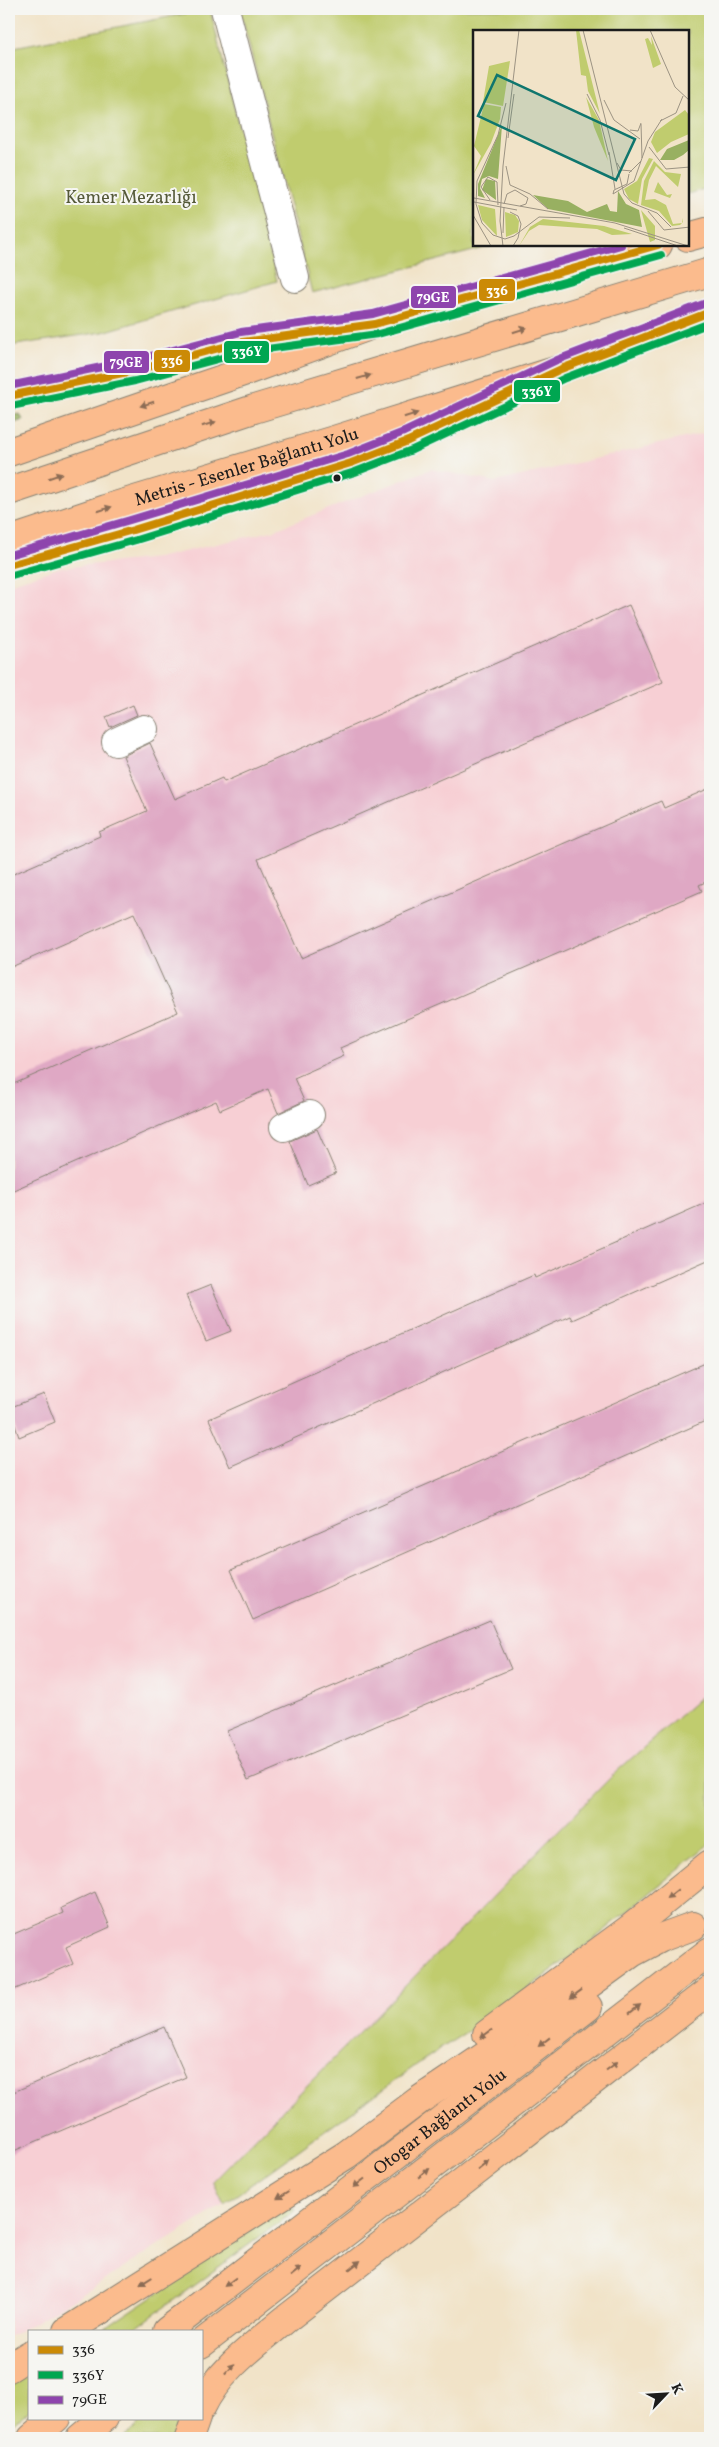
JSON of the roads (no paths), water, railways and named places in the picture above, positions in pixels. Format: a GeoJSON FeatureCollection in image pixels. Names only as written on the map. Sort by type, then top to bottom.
{"type":"FeatureCollection","features":[{"type":"Feature","properties":{"kind":"highway"},"geometry":{"type":"LineString","coordinates":[[689,237],[710,231]]}},
{"type":"Feature","properties":{"kind":"highway"},"geometry":{"type":"LineString","coordinates":[[9,452],[246,371],[375,324],[654,246]]}},
{"type":"Feature","properties":{"kind":"highway"},"geometry":{"type":"LineString","coordinates":[[9,491],[254,410],[710,272]]}},
{"type":"Feature","properties":{"kind":"highway","name":"Metris - Esenler Bağlantı Yolu"},"geometry":{"type":"LineString","coordinates":[[9,541],[104,509],[561,369],[710,312]]}},
{"type":"Feature","properties":{"kind":"highway"},"geometry":{"type":"LineString","coordinates":[[9,396],[133,371],[242,342],[375,324]]}},
{"type":"Feature","properties":{"kind":"highway"},"geometry":{"type":"LineString","coordinates":[[9,565],[133,530],[351,463],[408,441],[561,369]]}},
{"type":"Feature","properties":{"kind":"highway"},"geometry":{"type":"LineString","coordinates":[[309,2179],[322,2153],[357,2125],[413,2088],[632,1927],[710,1864]]}},
{"type":"Feature","properties":{"kind":"highway"},"geometry":{"type":"LineString","coordinates":[[69,2330],[346,2156],[418,2101],[552,2011],[632,1953],[702,1919]]}},
{"type":"Feature","properties":{"kind":"highway","name":"Otogar Bağlantı Yolu"},"geometry":{"type":"LineString","coordinates":[[168,2330],[702,1919]]}},
{"type":"Feature","properties":{"kind":"highway","name":"Otogar Bağlantı Yolu"},"geometry":{"type":"LineString","coordinates":[[202,2343],[710,1951]]}},
{"type":"Feature","properties":{"kind":"highway"},"geometry":{"type":"LineString","coordinates":[[202,2406],[206,2398],[230,2368],[286,2319],[710,1990]]}},
{"type":"Feature","properties":{"kind":"highway"},"geometry":{"type":"LineString","coordinates":[[9,2368],[28,2356]]}},
{"type":"Feature","properties":{"kind":"highway"},"geometry":{"type":"LineString","coordinates":[[32,2438],[54,2420]]}},
{"type":"Feature","properties":{"kind":"highway"},"geometry":{"type":"LineString","coordinates":[[80,2438],[102,2420]]}},
{"type":"Feature","properties":{"kind":"highway"},"geometry":{"type":"LineString","coordinates":[[189,2438],[195,2420]]}},
{"type":"Feature","properties":{"kind":"street"},"geometry":{"type":"LineString","coordinates":[[225,9],[295,278]]}},
{"type":"Feature","properties":{"kind":"street"},"geometry":{"type":"LineString","coordinates":[[116,742],[144,730]]}},
{"type":"Feature","properties":{"kind":"street"},"geometry":{"type":"LineString","coordinates":[[284,1127],[310,1115]]}},
{"type":"Feature","properties":{"kind":"park label","name":"Kemer Mezarlığı"},"geometry":{"type":"Point","coordinates":[131,197]}}]}
